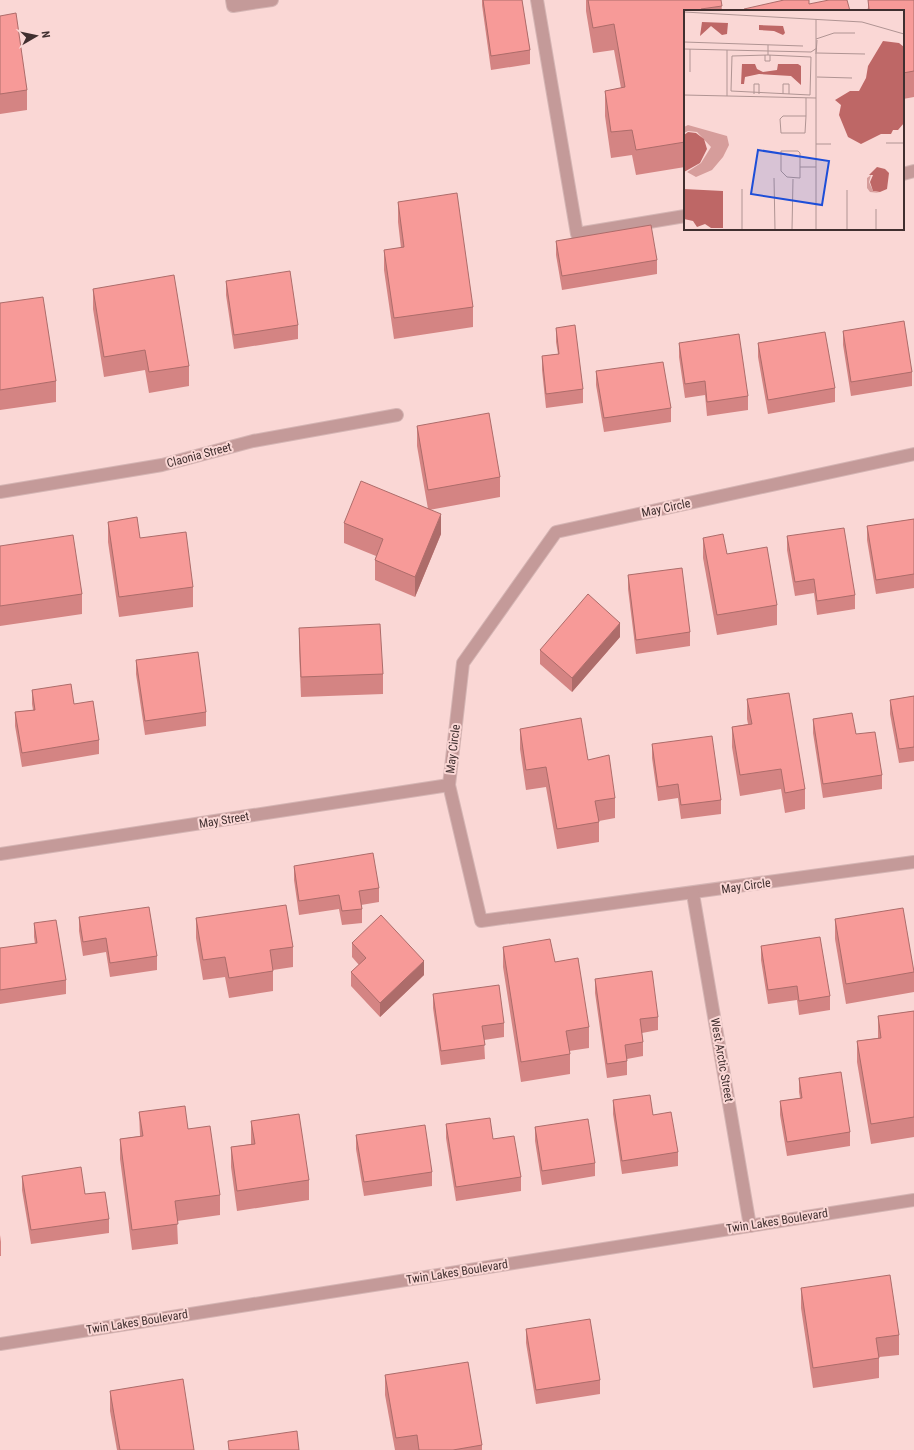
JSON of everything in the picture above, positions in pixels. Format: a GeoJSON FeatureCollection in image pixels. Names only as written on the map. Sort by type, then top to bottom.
{"type":"FeatureCollection","features":[{"type":"Feature","properties":{"kind":"street"},"geometry":{"type":"LineString","coordinates":[[232,0],[233,6],[272,0]]}},
{"type":"Feature","properties":{"kind":"street"},"geometry":{"type":"LineString","coordinates":[[536,0],[577,234],[684,216]]}},
{"type":"Feature","properties":{"kind":"street"},"geometry":{"type":"LineString","coordinates":[[904,174],[914,171]]}},
{"type":"Feature","properties":{"kind":"street","name":"Claonia Street"},"geometry":{"type":"LineString","coordinates":[[0,492],[162,465],[253,440],[396,415]]}},
{"type":"Feature","properties":{"kind":"street","name":"May Circle"},"geometry":{"type":"LineString","coordinates":[[914,454],[556,532],[463,663],[449,785],[481,922],[693,894],[914,862]]}},
{"type":"Feature","properties":{"kind":"street","name":"May Street"},"geometry":{"type":"LineString","coordinates":[[0,854],[449,785]]}},
{"type":"Feature","properties":{"kind":"street","name":"West Arctic Street"},"geometry":{"type":"LineString","coordinates":[[693,894],[750,1226]]}},
{"type":"Feature","properties":{"kind":"street","name":"Twin Lakes Boulevard"},"geometry":{"type":"LineString","coordinates":[[0,1344],[914,1200]]}},
{"type":"Feature","properties":{"kind":"building"},"geometry":{"type":"Polygon","coordinates":[[[483,0],[522,0],[530,50],[491,56],[483,0]]]}},
{"type":"Feature","properties":{"kind":"building"},"geometry":{"type":"Polygon","coordinates":[[[588,0],[721,0],[722,6],[701,10],[684,10],[684,142],[636,150],[632,130],[611,132],[605,91],[625,87],[614,24],[593,28],[588,0]]]}},
{"type":"Feature","properties":{"kind":"building"},"geometry":{"type":"Polygon","coordinates":[[[784,0],[809,0],[809,4],[829,0],[847,0],[850,10],[744,10],[784,0]]]}},
{"type":"Feature","properties":{"kind":"building"},"geometry":{"type":"Polygon","coordinates":[[[868,0],[914,0],[914,71],[904,73],[904,10],[864,10],[869,9],[868,0]]]}},
{"type":"Feature","properties":{"kind":"building"},"geometry":{"type":"Polygon","coordinates":[[[16,13],[27,90],[0,94],[0,16],[16,13]]]}},
{"type":"Feature","properties":{"kind":"building"},"geometry":{"type":"Polygon","coordinates":[[[457,193],[473,307],[394,318],[384,250],[404,247],[398,202],[457,193]]]}},
{"type":"Feature","properties":{"kind":"building"},"geometry":{"type":"Polygon","coordinates":[[[651,225],[657,260],[562,276],[556,241],[651,225]]]}},
{"type":"Feature","properties":{"kind":"building"},"geometry":{"type":"Polygon","coordinates":[[[290,271],[298,325],[234,335],[226,281],[290,271]]]}},
{"type":"Feature","properties":{"kind":"building"},"geometry":{"type":"Polygon","coordinates":[[[174,275],[189,366],[149,372],[145,350],[104,357],[93,289],[174,275]]]}},
{"type":"Feature","properties":{"kind":"building"},"geometry":{"type":"Polygon","coordinates":[[[43,297],[56,381],[0,390],[0,303],[43,297]]]}},
{"type":"Feature","properties":{"kind":"building"},"geometry":{"type":"Polygon","coordinates":[[[904,321],[912,372],[851,382],[843,331],[904,321]]]}},
{"type":"Feature","properties":{"kind":"building"},"geometry":{"type":"Polygon","coordinates":[[[575,325],[583,389],[546,394],[542,356],[559,354],[556,328],[575,325]]]}},
{"type":"Feature","properties":{"kind":"building"},"geometry":{"type":"Polygon","coordinates":[[[825,332],[835,388],[768,400],[758,343],[825,332]]]}},
{"type":"Feature","properties":{"kind":"building"},"geometry":{"type":"Polygon","coordinates":[[[739,334],[748,396],[707,402],[705,381],[685,384],[679,343],[739,334]]]}},
{"type":"Feature","properties":{"kind":"building"},"geometry":{"type":"Polygon","coordinates":[[[663,362],[671,408],[604,418],[596,371],[663,362]]]}},
{"type":"Feature","properties":{"kind":"building"},"geometry":{"type":"Polygon","coordinates":[[[489,413],[500,477],[428,490],[417,426],[489,413]]]}},
{"type":"Feature","properties":{"kind":"building"},"geometry":{"type":"Polygon","coordinates":[[[361,481],[441,514],[415,577],[375,560],[383,539],[344,523],[361,481]]]}},
{"type":"Feature","properties":{"kind":"building"},"geometry":{"type":"Polygon","coordinates":[[[137,517],[140,538],[186,532],[193,587],[119,597],[108,522],[137,517]]]}},
{"type":"Feature","properties":{"kind":"building"},"geometry":{"type":"Polygon","coordinates":[[[914,519],[914,574],[876,580],[867,526],[914,519]]]}},
{"type":"Feature","properties":{"kind":"building"},"geometry":{"type":"Polygon","coordinates":[[[844,528],[855,595],[817,601],[814,579],[795,582],[787,536],[844,528]]]}},
{"type":"Feature","properties":{"kind":"building"},"geometry":{"type":"Polygon","coordinates":[[[723,534],[727,554],[767,547],[777,605],[717,615],[703,538],[723,534]]]}},
{"type":"Feature","properties":{"kind":"building"},"geometry":{"type":"Polygon","coordinates":[[[73,535],[82,594],[0,606],[0,546],[73,535]]]}},
{"type":"Feature","properties":{"kind":"building"},"geometry":{"type":"Polygon","coordinates":[[[682,568],[690,632],[636,640],[628,575],[682,568]]]}},
{"type":"Feature","properties":{"kind":"building"},"geometry":{"type":"Polygon","coordinates":[[[588,594],[620,623],[572,678],[540,650],[588,594]]]}},
{"type":"Feature","properties":{"kind":"building"},"geometry":{"type":"Polygon","coordinates":[[[380,624],[383,674],[301,677],[299,628],[380,624]]]}},
{"type":"Feature","properties":{"kind":"building"},"geometry":{"type":"Polygon","coordinates":[[[198,652],[206,712],[145,721],[136,660],[198,652]]]}},
{"type":"Feature","properties":{"kind":"building"},"geometry":{"type":"Polygon","coordinates":[[[71,684],[74,704],[93,701],[99,740],[22,753],[15,712],[35,710],[32,690],[71,684]]]}},
{"type":"Feature","properties":{"kind":"building"},"geometry":{"type":"Polygon","coordinates":[[[789,693],[805,789],[785,793],[781,769],[740,775],[732,727],[752,724],[747,699],[789,693]]]}},
{"type":"Feature","properties":{"kind":"building"},"geometry":{"type":"Polygon","coordinates":[[[914,696],[914,747],[899,749],[890,700],[914,696]]]}},
{"type":"Feature","properties":{"kind":"building"},"geometry":{"type":"Polygon","coordinates":[[[852,713],[856,734],[875,732],[882,775],[823,784],[813,719],[852,713]]]}},
{"type":"Feature","properties":{"kind":"building"},"geometry":{"type":"Polygon","coordinates":[[[581,718],[588,760],[609,755],[615,798],[595,801],[599,822],[557,829],[546,767],[526,770],[520,729],[581,718]]]}},
{"type":"Feature","properties":{"kind":"building"},"geometry":{"type":"Polygon","coordinates":[[[712,736],[721,800],[681,805],[678,784],[658,787],[652,744],[712,736]]]}},
{"type":"Feature","properties":{"kind":"building"},"geometry":{"type":"Polygon","coordinates":[[[373,853],[379,888],[359,891],[362,909],[342,911],[339,895],[299,901],[294,866],[373,853]]]}},
{"type":"Feature","properties":{"kind":"building"},"geometry":{"type":"Polygon","coordinates":[[[286,905],[293,947],[270,950],[273,971],[229,978],[225,957],[203,960],[196,918],[286,905]]]}},
{"type":"Feature","properties":{"kind":"building"},"geometry":{"type":"Polygon","coordinates":[[[149,907],[157,956],[110,963],[106,938],[83,942],[79,917],[149,907]]]}},
{"type":"Feature","properties":{"kind":"building"},"geometry":{"type":"Polygon","coordinates":[[[903,908],[914,972],[846,984],[835,919],[903,908]]]}},
{"type":"Feature","properties":{"kind":"building"},"geometry":{"type":"Polygon","coordinates":[[[381,915],[424,961],[380,1003],[351,972],[366,958],[352,943],[381,915]]]}},
{"type":"Feature","properties":{"kind":"building"},"geometry":{"type":"Polygon","coordinates":[[[56,920],[66,980],[0,990],[0,948],[37,943],[34,923],[56,920]]]}},
{"type":"Feature","properties":{"kind":"building"},"geometry":{"type":"Polygon","coordinates":[[[820,937],[830,996],[799,1001],[797,986],[768,990],[761,946],[820,937]]]}},
{"type":"Feature","properties":{"kind":"building"},"geometry":{"type":"Polygon","coordinates":[[[550,939],[555,962],[578,958],[589,1027],[566,1031],[570,1054],[521,1062],[503,947],[550,939]]]}},
{"type":"Feature","properties":{"kind":"building"},"geometry":{"type":"Polygon","coordinates":[[[652,971],[658,1017],[640,1019],[643,1042],[625,1045],[627,1061],[607,1064],[595,979],[652,971]]]}},
{"type":"Feature","properties":{"kind":"building"},"geometry":{"type":"Polygon","coordinates":[[[499,985],[504,1023],[482,1026],[485,1045],[441,1051],[433,994],[499,985]]]}},
{"type":"Feature","properties":{"kind":"building"},"geometry":{"type":"Polygon","coordinates":[[[914,1011],[914,1117],[871,1124],[857,1041],[881,1038],[878,1016],[914,1011]]]}},
{"type":"Feature","properties":{"kind":"building"},"geometry":{"type":"Polygon","coordinates":[[[841,1072],[850,1132],[787,1142],[780,1101],[802,1098],[799,1078],[841,1072]]]}},
{"type":"Feature","properties":{"kind":"building"},"geometry":{"type":"Polygon","coordinates":[[[650,1095],[653,1115],[671,1112],[678,1152],[622,1161],[613,1100],[650,1095]]]}},
{"type":"Feature","properties":{"kind":"building"},"geometry":{"type":"Polygon","coordinates":[[[185,1106],[188,1129],[210,1126],[220,1195],[175,1201],[178,1224],[132,1230],[120,1139],[143,1136],[139,1112],[185,1106]]]}},
{"type":"Feature","properties":{"kind":"building"},"geometry":{"type":"Polygon","coordinates":[[[299,1114],[309,1180],[237,1191],[231,1147],[255,1144],[251,1121],[299,1114]]]}},
{"type":"Feature","properties":{"kind":"building"},"geometry":{"type":"Polygon","coordinates":[[[490,1118],[493,1139],[514,1136],[521,1177],[456,1187],[446,1124],[490,1118]]]}},
{"type":"Feature","properties":{"kind":"building"},"geometry":{"type":"Polygon","coordinates":[[[588,1119],[595,1163],[542,1171],[535,1127],[588,1119]]]}},
{"type":"Feature","properties":{"kind":"building"},"geometry":{"type":"Polygon","coordinates":[[[425,1125],[432,1172],[364,1182],[356,1135],[425,1125]]]}},
{"type":"Feature","properties":{"kind":"building"},"geometry":{"type":"Polygon","coordinates":[[[81,1167],[85,1194],[105,1192],[109,1219],[31,1230],[22,1176],[81,1167]]]}},
{"type":"Feature","properties":{"kind":"building"},"geometry":{"type":"Polygon","coordinates":[[[890,1275],[899,1335],[876,1338],[879,1358],[813,1368],[801,1288],[890,1275]]]}},
{"type":"Feature","properties":{"kind":"building"},"geometry":{"type":"Polygon","coordinates":[[[590,1319],[600,1380],[536,1390],[526,1329],[590,1319]]]}},
{"type":"Feature","properties":{"kind":"building"},"geometry":{"type":"Polygon","coordinates":[[[468,1362],[482,1445],[453,1450],[419,1450],[417,1435],[396,1438],[385,1375],[468,1362]]]}},
{"type":"Feature","properties":{"kind":"building"},"geometry":{"type":"Polygon","coordinates":[[[183,1379],[194,1450],[120,1450],[110,1391],[183,1379]]]}},
{"type":"Feature","properties":{"kind":"building"},"geometry":{"type":"Polygon","coordinates":[[[297,1431],[299,1450],[229,1450],[228,1441],[297,1431]]]}}]}
